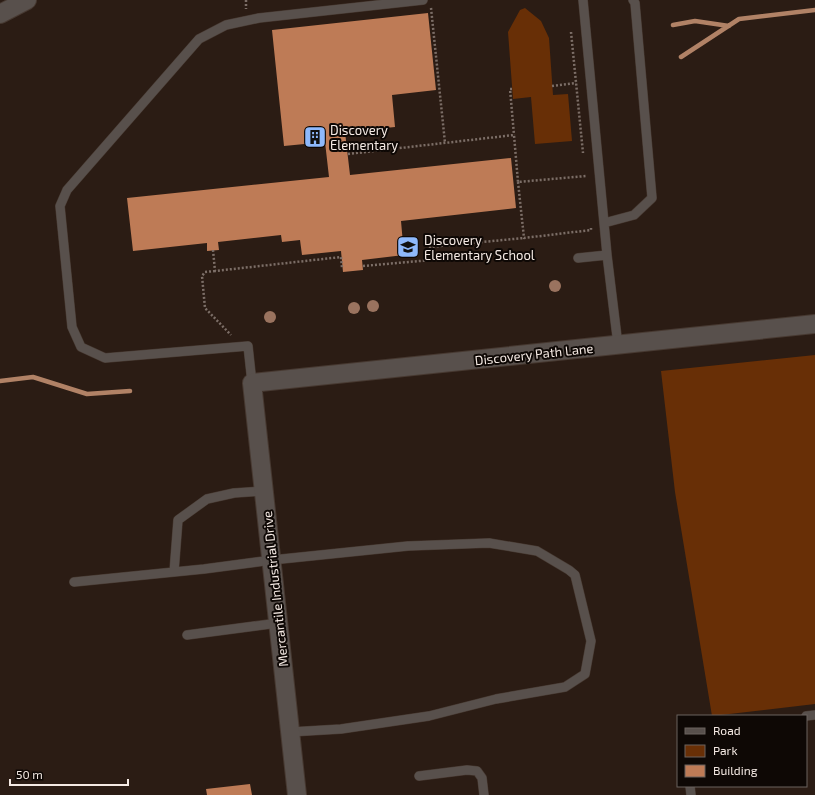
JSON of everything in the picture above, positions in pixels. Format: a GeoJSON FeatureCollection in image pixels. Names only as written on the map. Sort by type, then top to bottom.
{"type":"FeatureCollection","features":[{"type":"Feature","properties":{"kind":"street"},"geometry":{"type":"LineString","coordinates":[[0,14],[27,0]]}},
{"type":"Feature","properties":{"kind":"street","name":"Discovery Path Lane"},"geometry":{"type":"LineString","coordinates":[[252,383],[815,324]]}},
{"type":"Feature","properties":{"kind":"street","name":"Mercantile Industrial Drive"},"geometry":{"type":"LineString","coordinates":[[252,383],[297,795]]}},
{"type":"Feature","properties":{"kind":"lane"},"geometry":{"type":"LineString","coordinates":[[252,383],[248,346],[105,358],[81,347],[72,327],[60,206],[67,190],[198,39],[226,25],[259,18],[423,0]]}},
{"type":"Feature","properties":{"kind":"lane"},"geometry":{"type":"LineString","coordinates":[[583,0],[607,255],[618,345]]}},
{"type":"Feature","properties":{"kind":"lane"},"geometry":{"type":"LineString","coordinates":[[604,222],[634,215],[652,198],[635,3],[633,0]]}},
{"type":"Feature","properties":{"kind":"lane"},"geometry":{"type":"LineString","coordinates":[[578,258],[607,255]]}},
{"type":"Feature","properties":{"kind":"lane"},"geometry":{"type":"LineString","coordinates":[[174,572],[178,520],[207,499],[234,493],[264,491]]}},
{"type":"Feature","properties":{"kind":"lane"},"geometry":{"type":"LineString","coordinates":[[74,582],[408,546],[489,543],[537,552],[575,575],[591,641],[585,674],[565,687],[496,699],[429,716],[341,729],[290,732]]}},
{"type":"Feature","properties":{"kind":"lane"},"geometry":{"type":"LineString","coordinates":[[187,634],[278,622]]}},
{"type":"Feature","properties":{"kind":"lane"},"geometry":{"type":"LineString","coordinates":[[419,776],[468,770],[477,772],[482,778],[484,795]]}},
{"type":"Feature","properties":{"kind":"path"},"geometry":{"type":"LineString","coordinates":[[246,0],[246,12]]}},
{"type":"Feature","properties":{"kind":"path"},"geometry":{"type":"LineString","coordinates":[[431,8],[444,143]]}},
{"type":"Feature","properties":{"kind":"path"},"geometry":{"type":"LineString","coordinates":[[571,32],[584,160]]}},
{"type":"Feature","properties":{"kind":"path"},"geometry":{"type":"LineString","coordinates":[[552,86],[576,83]]}},
{"type":"Feature","properties":{"kind":"path"},"geometry":{"type":"LineString","coordinates":[[512,89],[510,89],[524,238]]}},
{"type":"Feature","properties":{"kind":"path"},"geometry":{"type":"LineString","coordinates":[[348,154],[514,135]]}},
{"type":"Feature","properties":{"kind":"path"},"geometry":{"type":"LineString","coordinates":[[518,182],[586,176],[587,184]]}},
{"type":"Feature","properties":{"kind":"path"},"geometry":{"type":"LineString","coordinates":[[363,266],[431,260],[430,247],[591,230],[591,222]]}},
{"type":"Feature","properties":{"kind":"path"},"geometry":{"type":"LineString","coordinates":[[213,250],[215,271]]}},
{"type":"Feature","properties":{"kind":"path"},"geometry":{"type":"LineString","coordinates":[[230,335],[205,308],[202,276],[205,272],[341,257],[343,268]]}},
{"type":"Feature","properties":{"kind":"green space"},"geometry":{"type":"Polygon","coordinates":[[[525,8],[541,21],[549,38],[553,95],[568,94],[572,141],[535,144],[531,97],[513,99],[508,32],[520,10],[525,8]]]}},
{"type":"Feature","properties":{"kind":"green space"},"geometry":{"type":"Polygon","coordinates":[[[815,355],[815,704],[712,715],[675,492],[661,371],[815,355]]]}},
{"type":"Feature","properties":{"kind":"building","name":"Discovery Elementary"},"geometry":{"type":"Polygon","coordinates":[[[428,13],[436,90],[392,95],[395,127],[345,132],[350,175],[511,158],[516,208],[401,221],[404,255],[362,260],[363,270],[343,272],[341,251],[302,255],[300,240],[282,242],[281,235],[218,242],[219,250],[207,251],[207,243],[133,251],[127,198],[329,177],[325,142],[284,146],[272,30],[428,13]]]}},
{"type":"Feature","properties":{"kind":"building"},"geometry":{"type":"Polygon","coordinates":[[[250,784],[252,795],[207,795],[206,789],[250,784]]]}},
{"type":"Feature","properties":{"kind":"waterway"},"geometry":{"type":"LineString","coordinates":[[681,57],[739,19],[815,10]]}},
{"type":"Feature","properties":{"kind":"waterway"},"geometry":{"type":"LineString","coordinates":[[673,25],[695,21],[729,26]]}},
{"type":"Feature","properties":{"kind":"waterway"},"geometry":{"type":"LineString","coordinates":[[0,381],[33,377],[87,394],[130,391]]}},
{"type":"Feature","properties":{"kind":"place","name":"Discovery Elementary"},"geometry":{"type":"Point","coordinates":[315,137]}},
{"type":"Feature","properties":{"kind":"place","name":"Discovery Elementary School"},"geometry":{"type":"Point","coordinates":[408,247]}}]}
